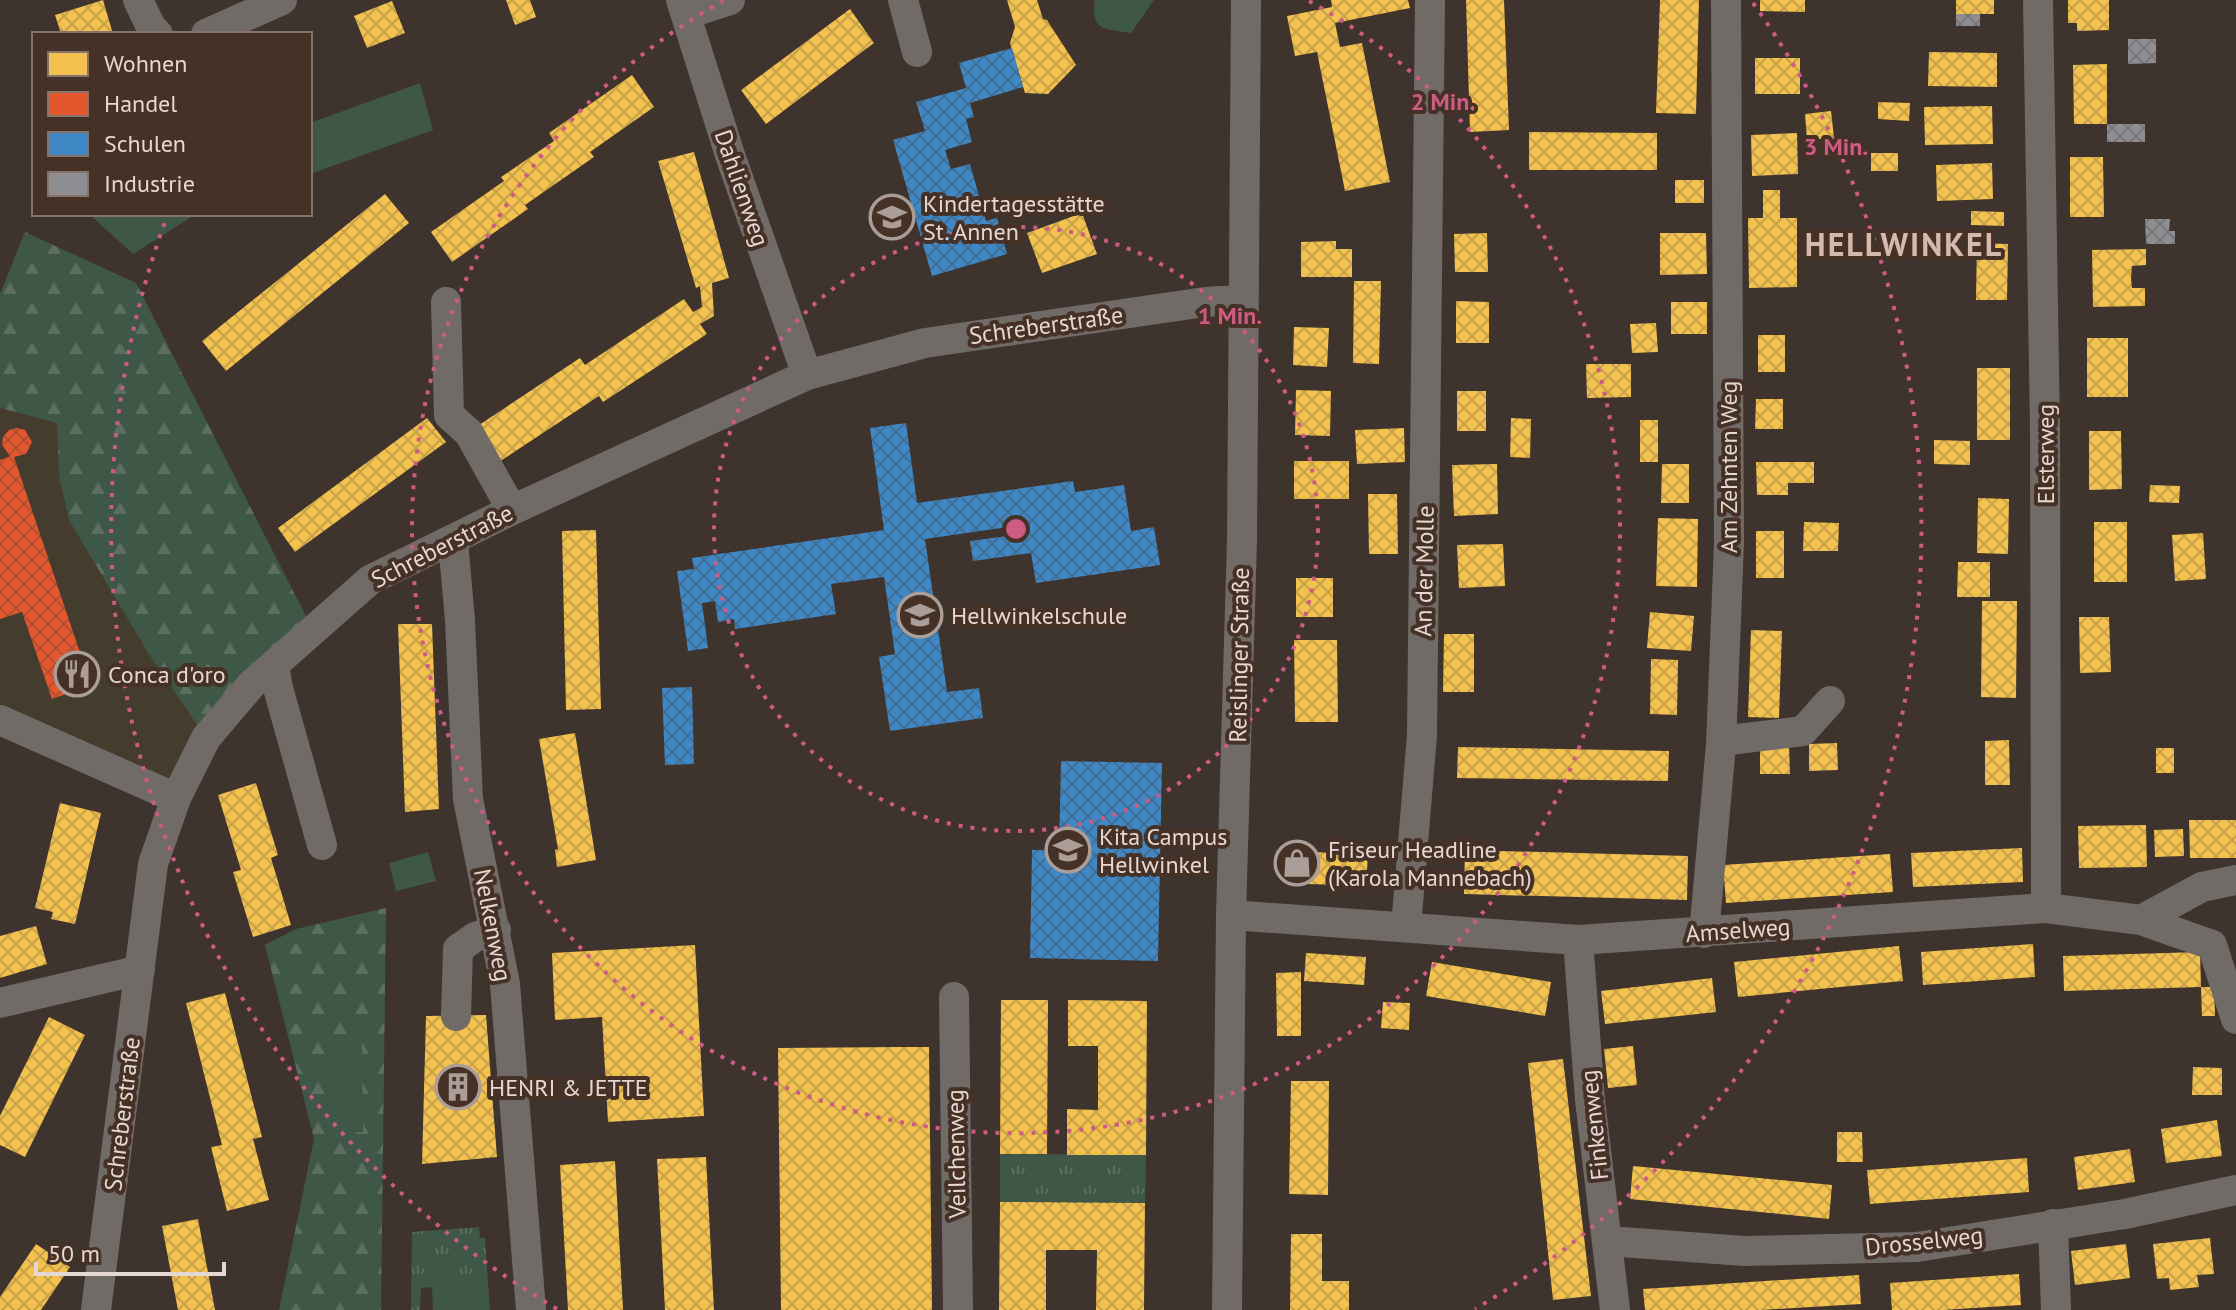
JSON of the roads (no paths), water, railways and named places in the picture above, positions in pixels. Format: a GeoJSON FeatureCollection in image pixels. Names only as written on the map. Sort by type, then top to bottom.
{"type":"FeatureCollection","features":[{"type":"Feature","properties":{"kind":"street"},"geometry":{"type":"LineString","coordinates":[[138,0],[156,32]]}},
{"type":"Feature","properties":{"kind":"street"},"geometry":{"type":"LineString","coordinates":[[210,32],[282,0]]}},
{"type":"Feature","properties":{"kind":"street"},"geometry":{"type":"LineString","coordinates":[[684,7],[730,0]]}},
{"type":"Feature","properties":{"kind":"street"},"geometry":{"type":"LineString","coordinates":[[903,0],[917,52]]}},
{"type":"Feature","properties":{"kind":"street","name":"Reislinger Straße"},"geometry":{"type":"LineString","coordinates":[[1227,1310],[1231,915],[1242,540],[1246,0]]}},
{"type":"Feature","properties":{"kind":"street","name":"An der Molle"},"geometry":{"type":"LineString","coordinates":[[1406,927],[1422,735],[1430,0]]}},
{"type":"Feature","properties":{"kind":"street","name":"Am Zehnten Weg"},"geometry":{"type":"LineString","coordinates":[[1704,933],[1721,741],[1729,543],[1726,0]]}},
{"type":"Feature","properties":{"kind":"street","name":"Elsterweg"},"geometry":{"type":"LineString","coordinates":[[2038,0],[2045,429],[2046,908]]}},
{"type":"Feature","properties":{"kind":"street","name":"Dahlienweg"},"geometry":{"type":"LineString","coordinates":[[684,7],[730,155],[807,375]]}},
{"type":"Feature","properties":{"kind":"street","name":"Schreberstraße"},"geometry":{"type":"LineString","coordinates":[[96,1310],[153,864],[176,798],[206,738],[251,685],[370,580],[512,510],[807,375],[925,343],[1205,302],[1242,300]]}},
{"type":"Feature","properties":{"kind":"street"},"geometry":{"type":"LineString","coordinates":[[446,302],[449,415],[469,433],[512,510]]}},
{"type":"Feature","properties":{"kind":"street","name":"Nelkenweg"},"geometry":{"type":"LineString","coordinates":[[453,541],[460,620],[468,799],[505,984],[531,1310]]}},
{"type":"Feature","properties":{"kind":"street"},"geometry":{"type":"LineString","coordinates":[[274,665],[322,845]]}},
{"type":"Feature","properties":{"kind":"street"},"geometry":{"type":"LineString","coordinates":[[1721,741],[1803,731],[1830,701]]}},
{"type":"Feature","properties":{"kind":"street"},"geometry":{"type":"LineString","coordinates":[[0,720],[176,798]]}},
{"type":"Feature","properties":{"kind":"street"},"geometry":{"type":"LineString","coordinates":[[2141,920],[2202,887],[2236,880]]}},
{"type":"Feature","properties":{"kind":"street","name":"Amselweg"},"geometry":{"type":"LineString","coordinates":[[1231,915],[1578,940],[2046,908],[2141,920]]}},
{"type":"Feature","properties":{"kind":"street"},"geometry":{"type":"LineString","coordinates":[[2141,920],[2212,945],[2236,1019]]}},
{"type":"Feature","properties":{"kind":"street"},"geometry":{"type":"LineString","coordinates":[[456,1016],[458,949],[475,937],[496,930]]}},
{"type":"Feature","properties":{"kind":"street","name":"Finkenweg"},"geometry":{"type":"LineString","coordinates":[[1578,940],[1590,1100],[1615,1310]]}},
{"type":"Feature","properties":{"kind":"street"},"geometry":{"type":"LineString","coordinates":[[0,1003],[140,970]]}},
{"type":"Feature","properties":{"kind":"street","name":"Veilchenweg"},"geometry":{"type":"LineString","coordinates":[[954,997],[958,1310]]}},
{"type":"Feature","properties":{"kind":"street","name":"Drosselweg"},"geometry":{"type":"LineString","coordinates":[[1608,1241],[1744,1251],[1917,1247],[2125,1214],[2236,1190]]}},
{"type":"Feature","properties":{"kind":"street"},"geometry":{"type":"LineString","coordinates":[[2053,1224],[2056,1310]]}},
{"type":"Feature","properties":{"kind":"place","name":"Kindertagesstätte St. Annen"},"geometry":{"type":"Point","coordinates":[892,217]}},
{"type":"Feature","properties":{"kind":"place","name":"Hellwinkelschule"},"geometry":{"type":"Point","coordinates":[920,615]}},
{"type":"Feature","properties":{"kind":"place","name":"Conca d'oro"},"geometry":{"type":"Point","coordinates":[77,674]}},
{"type":"Feature","properties":{"kind":"place","name":"Kita Campus Hellwinkel"},"geometry":{"type":"Point","coordinates":[1068,850]}},
{"type":"Feature","properties":{"kind":"place","name":"Friseur Headline (Karola Mannebach)"},"geometry":{"type":"Point","coordinates":[1297,863]}},
{"type":"Feature","properties":{"kind":"place","name":"HENRI & JETTE"},"geometry":{"type":"Point","coordinates":[458,1087]}},
{"type":"Feature","properties":{"kind":"district","name":"HELLWINKEL"},"geometry":{"type":"Point","coordinates":[1904,244]}}]}
